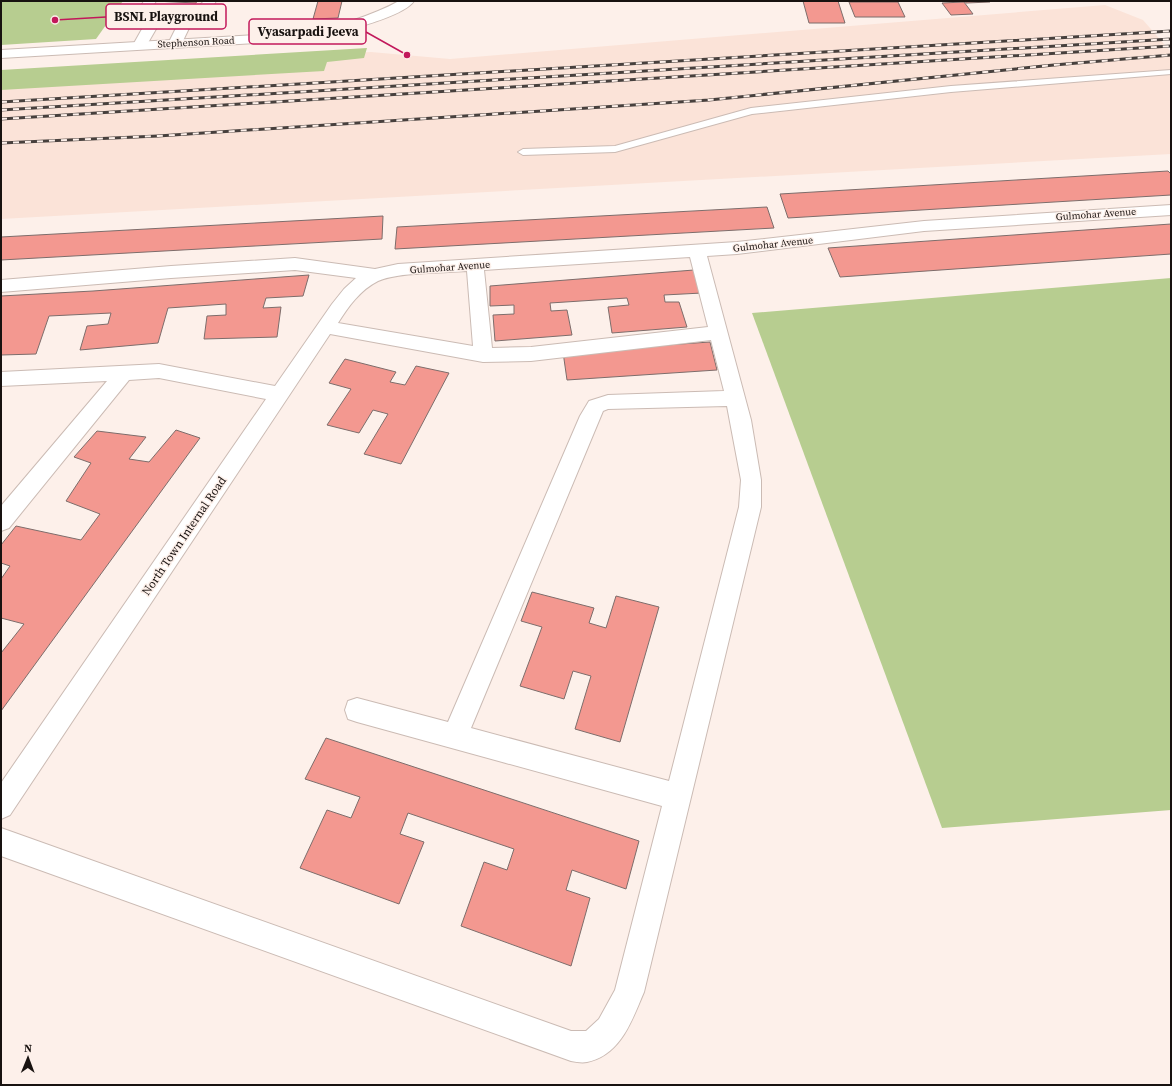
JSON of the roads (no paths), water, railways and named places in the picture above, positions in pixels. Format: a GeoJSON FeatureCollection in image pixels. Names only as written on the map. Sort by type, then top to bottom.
{"type":"FeatureCollection","features":[{"type":"Feature","properties":{"kind":"street"},"geometry":{"type":"LineString","coordinates":[[144,39],[149,27],[142,14],[150,1]]}},
{"type":"Feature","properties":{"kind":"street"},"geometry":{"type":"LineString","coordinates":[[177,38],[184,24],[204,8],[210,1]]}},
{"type":"Feature","properties":{"kind":"street","name":"Stephenson Road"},"geometry":{"type":"LineString","coordinates":[[1,54],[144,39],[307,36],[346,28],[384,14],[408,1]]}},
{"type":"Feature","properties":{"kind":"street"},"geometry":{"type":"LineString","coordinates":[[144,20],[190,20]]}},
{"type":"Feature","properties":{"kind":"street","name":"Gulmohar Avenue"},"geometry":{"type":"LineString","coordinates":[[375,275],[398,270],[697,251],[776,244],[924,226],[1171,210]]}},
{"type":"Feature","properties":{"kind":"street"},"geometry":{"type":"LineString","coordinates":[[1,842],[546,1038],[571,1046],[588,1046],[605,1037],[618,1018],[629,992],[750,507],[751,480],[748,454],[736,398],[697,251]]}},
{"type":"Feature","properties":{"kind":"street"},"geometry":{"type":"LineString","coordinates":[[1,286],[171,272],[295,264],[375,275]]}},
{"type":"Feature","properties":{"kind":"street"},"geometry":{"type":"LineString","coordinates":[[475,265],[483,355]]}},
{"type":"Feature","properties":{"kind":"street","name":"North Town Internal Road"},"geometry":{"type":"LineString","coordinates":[[1,806],[325,327],[351,292],[357,286],[375,275]]}},
{"type":"Feature","properties":{"kind":"street"},"geometry":{"type":"LineString","coordinates":[[325,327],[483,355],[531,354],[719,332]]}},
{"type":"Feature","properties":{"kind":"street"},"geometry":{"type":"LineString","coordinates":[[1,379],[159,371],[280,394]]}},
{"type":"Feature","properties":{"kind":"street"},"geometry":{"type":"LineString","coordinates":[[1,522],[124,373]]}},
{"type":"Feature","properties":{"kind":"street"},"geometry":{"type":"LineString","coordinates":[[455,736],[590,416],[596,406],[608,402],[736,398]]}},
{"type":"Feature","properties":{"kind":"street"},"geometry":{"type":"LineString","coordinates":[[357,710],[678,796]]}},
{"type":"Feature","properties":{"kind":"lane"},"geometry":{"type":"LineString","coordinates":[[523,152],[615,149],[751,111],[951,89],[1171,72]]}},
{"type":"Feature","properties":{"kind":"railway"},"geometry":{"type":"LineString","coordinates":[[1,102],[1171,31]]}},
{"type":"Feature","properties":{"kind":"railway"},"geometry":{"type":"LineString","coordinates":[[1,110],[1171,39]]}},
{"type":"Feature","properties":{"kind":"railway"},"geometry":{"type":"LineString","coordinates":[[1,119],[1171,46]]}},
{"type":"Feature","properties":{"kind":"railway"},"geometry":{"type":"LineString","coordinates":[[1,143],[158,136],[709,100],[1054,65],[1171,55]]}},
{"type":"Feature","properties":{"kind":"place","name":"BSNL Playground"},"geometry":{"type":"Point","coordinates":[55,20]}},
{"type":"Feature","properties":{"kind":"place","name":"Vyasarpadi Jeeva"},"geometry":{"type":"Point","coordinates":[407,55]}}]}
